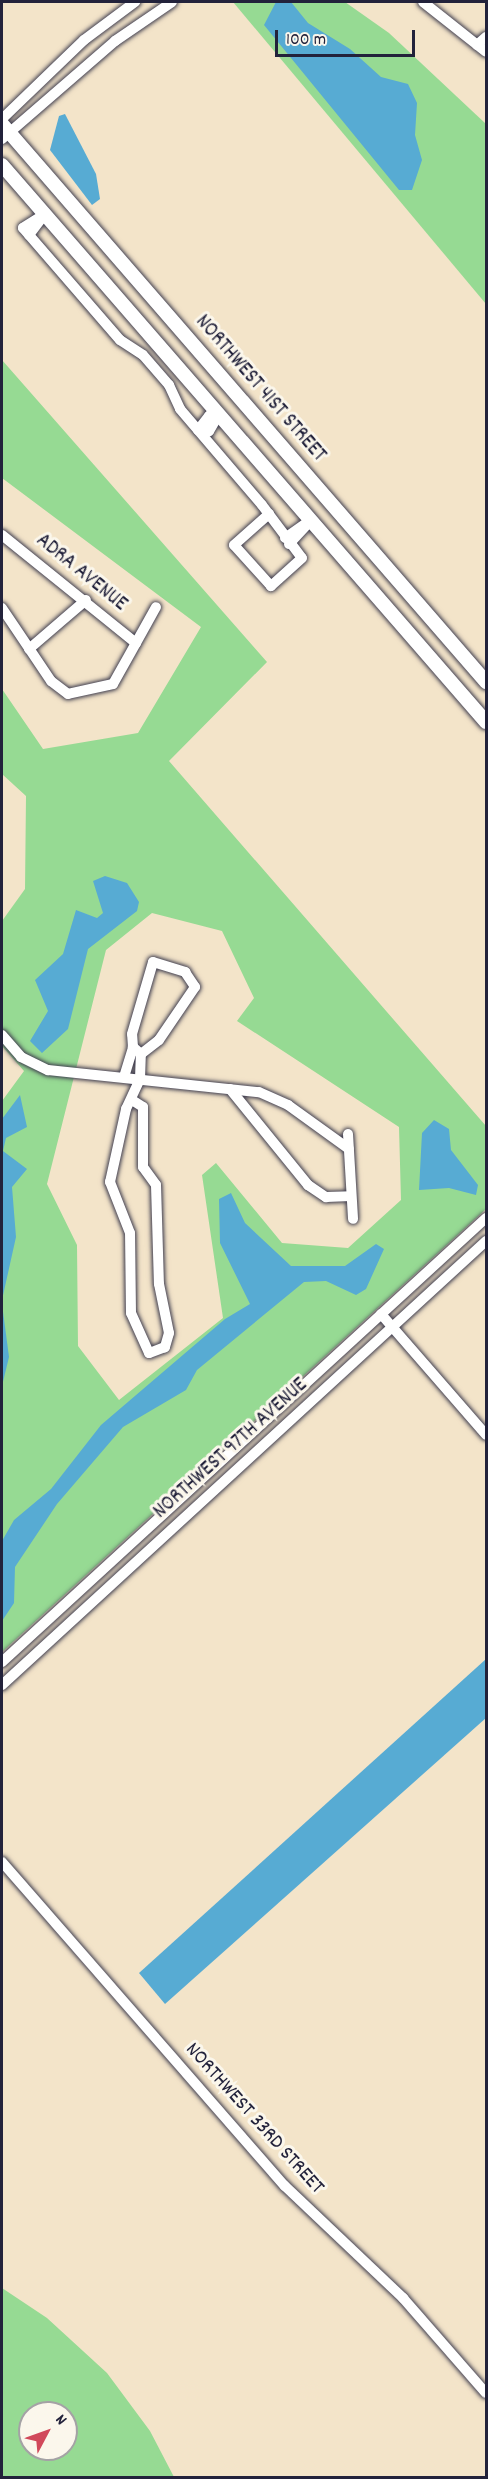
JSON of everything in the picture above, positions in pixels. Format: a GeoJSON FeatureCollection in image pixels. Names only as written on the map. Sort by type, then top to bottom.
{"type":"FeatureCollection","features":[{"type":"Feature","properties":{"kind":"main road","name":"NORTHWEST 41ST STREET"},"geometry":{"type":"LineString","coordinates":[[4,132],[486,682]]}},
{"type":"Feature","properties":{"kind":"main road"},"geometry":{"type":"LineString","coordinates":[[2,165],[486,722]]}},
{"type":"Feature","properties":{"kind":"street"},"geometry":{"type":"LineString","coordinates":[[2,118],[84,40],[135,2]]}},
{"type":"Feature","properties":{"kind":"street"},"geometry":{"type":"LineString","coordinates":[[4,132],[115,41],[172,2]]}},
{"type":"Feature","properties":{"kind":"street"},"geometry":{"type":"LineString","coordinates":[[423,2],[486,52]]}},
{"type":"Feature","properties":{"kind":"street"},"geometry":{"type":"LineString","coordinates":[[434,2],[437,13]]}},
{"type":"Feature","properties":{"kind":"street"},"geometry":{"type":"LineString","coordinates":[[477,45],[486,37]]}},
{"type":"Feature","properties":{"kind":"street"},"geometry":{"type":"LineString","coordinates":[[45,214],[26,232],[120,340],[151,364],[198,430],[269,514],[287,541],[302,558],[271,586],[234,545],[269,514]]}},
{"type":"Feature","properties":{"kind":"street"},"geometry":{"type":"LineString","coordinates":[[198,430],[209,431],[219,414]]}},
{"type":"Feature","properties":{"kind":"street"},"geometry":{"type":"LineString","coordinates":[[287,541],[311,520]]}},
{"type":"Feature","properties":{"kind":"street","name":"ADRA AVENUE"},"geometry":{"type":"LineString","coordinates":[[2,535],[86,600],[136,643]]}},
{"type":"Feature","properties":{"kind":"street"},"geometry":{"type":"LineString","coordinates":[[2,608],[29,649],[86,600]]}},
{"type":"Feature","properties":{"kind":"street","name":"ADRA AVENUE"},"geometry":{"type":"LineString","coordinates":[[29,649],[58,690],[81,694],[110,686],[156,607]]}},
{"type":"Feature","properties":{"kind":"street"},"geometry":{"type":"LineString","coordinates":[[124,1077],[137,1051],[153,962],[192,977],[193,993],[159,1040],[137,1051]]}},
{"type":"Feature","properties":{"kind":"street"},"geometry":{"type":"LineString","coordinates":[[2,1035],[21,1057],[48,1070],[230,1089],[280,1101],[349,1149]]}},
{"type":"Feature","properties":{"kind":"street"},"geometry":{"type":"LineString","coordinates":[[132,1100],[143,1107],[143,1167],[156,1185],[159,1284],[169,1333],[165,1347],[149,1353],[131,1313],[129,1233],[110,1182],[132,1100],[140,1078],[137,1051]]}},
{"type":"Feature","properties":{"kind":"street"},"geometry":{"type":"LineString","coordinates":[[230,1089],[308,1185],[326,1197],[351,1197]]}},
{"type":"Feature","properties":{"kind":"street"},"geometry":{"type":"LineString","coordinates":[[348,1134],[353,1219]]}},
{"type":"Feature","properties":{"kind":"street","name":"NORTHWEST 97TH AVENUE"},"geometry":{"type":"LineString","coordinates":[[2,1662],[486,1218]]}},
{"type":"Feature","properties":{"kind":"street","name":"NORTHWEST 97TH AVENUE"},"geometry":{"type":"LineString","coordinates":[[2,1685],[486,1241]]}},
{"type":"Feature","properties":{"kind":"street"},"geometry":{"type":"LineString","coordinates":[[381,1314],[486,1435]]}},
{"type":"Feature","properties":{"kind":"street"},"geometry":{"type":"LineString","coordinates":[[276,1410],[288,1424]]}},
{"type":"Feature","properties":{"kind":"street"},"geometry":{"type":"LineString","coordinates":[[85,1585],[97,1598]]}},
{"type":"Feature","properties":{"kind":"street","name":"NORTHWEST 33RD STREET"},"geometry":{"type":"LineString","coordinates":[[2,1862],[289,2190],[403,2298],[486,2392]]}},
{"type":"Feature","properties":{"kind":"green space"},"geometry":{"type":"Polygon","coordinates":[[[233,2],[345,2],[389,33],[486,124],[486,304],[233,2]]]}},
{"type":"Feature","properties":{"kind":"green space"},"geometry":{"type":"Polygon","coordinates":[[[2,360],[267,662],[169,761],[486,1126],[486,1209],[2,1652],[2,1101],[24,1071],[2,1046],[2,921],[25,889],[26,796],[2,774],[2,689],[43,749],[138,733],[201,627],[2,478],[2,360]],[[152,913],[106,950],[47,1184],[77,1245],[78,1346],[119,1400],[223,1318],[202,1175],[216,1163],[282,1243],[348,1248],[401,1200],[399,1127],[237,1021],[254,998],[222,931],[152,913]]]}},
{"type":"Feature","properties":{"kind":"green space"},"geometry":{"type":"Polygon","coordinates":[[[2,2288],[47,2318],[107,2373],[150,2431],[174,2477],[2,2477],[2,2288]]]}},
{"type":"Feature","properties":{"kind":"water"},"geometry":{"type":"Polygon","coordinates":[[[276,2],[291,2],[308,23],[350,49],[381,77],[408,84],[417,103],[415,135],[422,160],[412,190],[399,190],[264,25],[276,2]]]}},
{"type":"Feature","properties":{"kind":"water"},"geometry":{"type":"Polygon","coordinates":[[[65,114],[96,174],[100,199],[92,205],[50,150],[59,116],[65,114]]]}},
{"type":"Feature","properties":{"kind":"water"},"geometry":{"type":"Polygon","coordinates":[[[105,876],[127,883],[139,902],[137,911],[88,949],[68,1029],[42,1053],[30,1041],[48,1011],[35,980],[63,954],[76,910],[97,918],[103,913],[93,881],[105,876]]]}},
{"type":"Feature","properties":{"kind":"water"},"geometry":{"type":"Polygon","coordinates":[[[20,1095],[27,1127],[6,1138],[3,1151],[27,1169],[12,1187],[16,1237],[2,1300],[2,1119],[20,1095]]]}},
{"type":"Feature","properties":{"kind":"water"},"geometry":{"type":"Polygon","coordinates":[[[434,1120],[449,1129],[451,1150],[478,1185],[476,1195],[449,1188],[419,1190],[422,1133],[434,1120]]]}},
{"type":"Feature","properties":{"kind":"water"},"geometry":{"type":"Polygon","coordinates":[[[231,1193],[245,1223],[291,1266],[345,1266],[376,1244],[384,1249],[366,1289],[356,1295],[326,1281],[304,1282],[197,1370],[186,1390],[123,1427],[57,1504],[15,1567],[14,1603],[2,1621],[2,1541],[14,1520],[51,1489],[101,1425],[225,1319],[250,1304],[220,1243],[219,1199],[231,1193]]]}},
{"type":"Feature","properties":{"kind":"water"},"geometry":{"type":"Polygon","coordinates":[[[2,1304],[9,1357],[2,1386],[2,1304]]]}},
{"type":"Feature","properties":{"kind":"water"},"geometry":{"type":"Polygon","coordinates":[[[486,1659],[486,1718],[165,2004],[139,1973],[486,1659]]]}}]}
